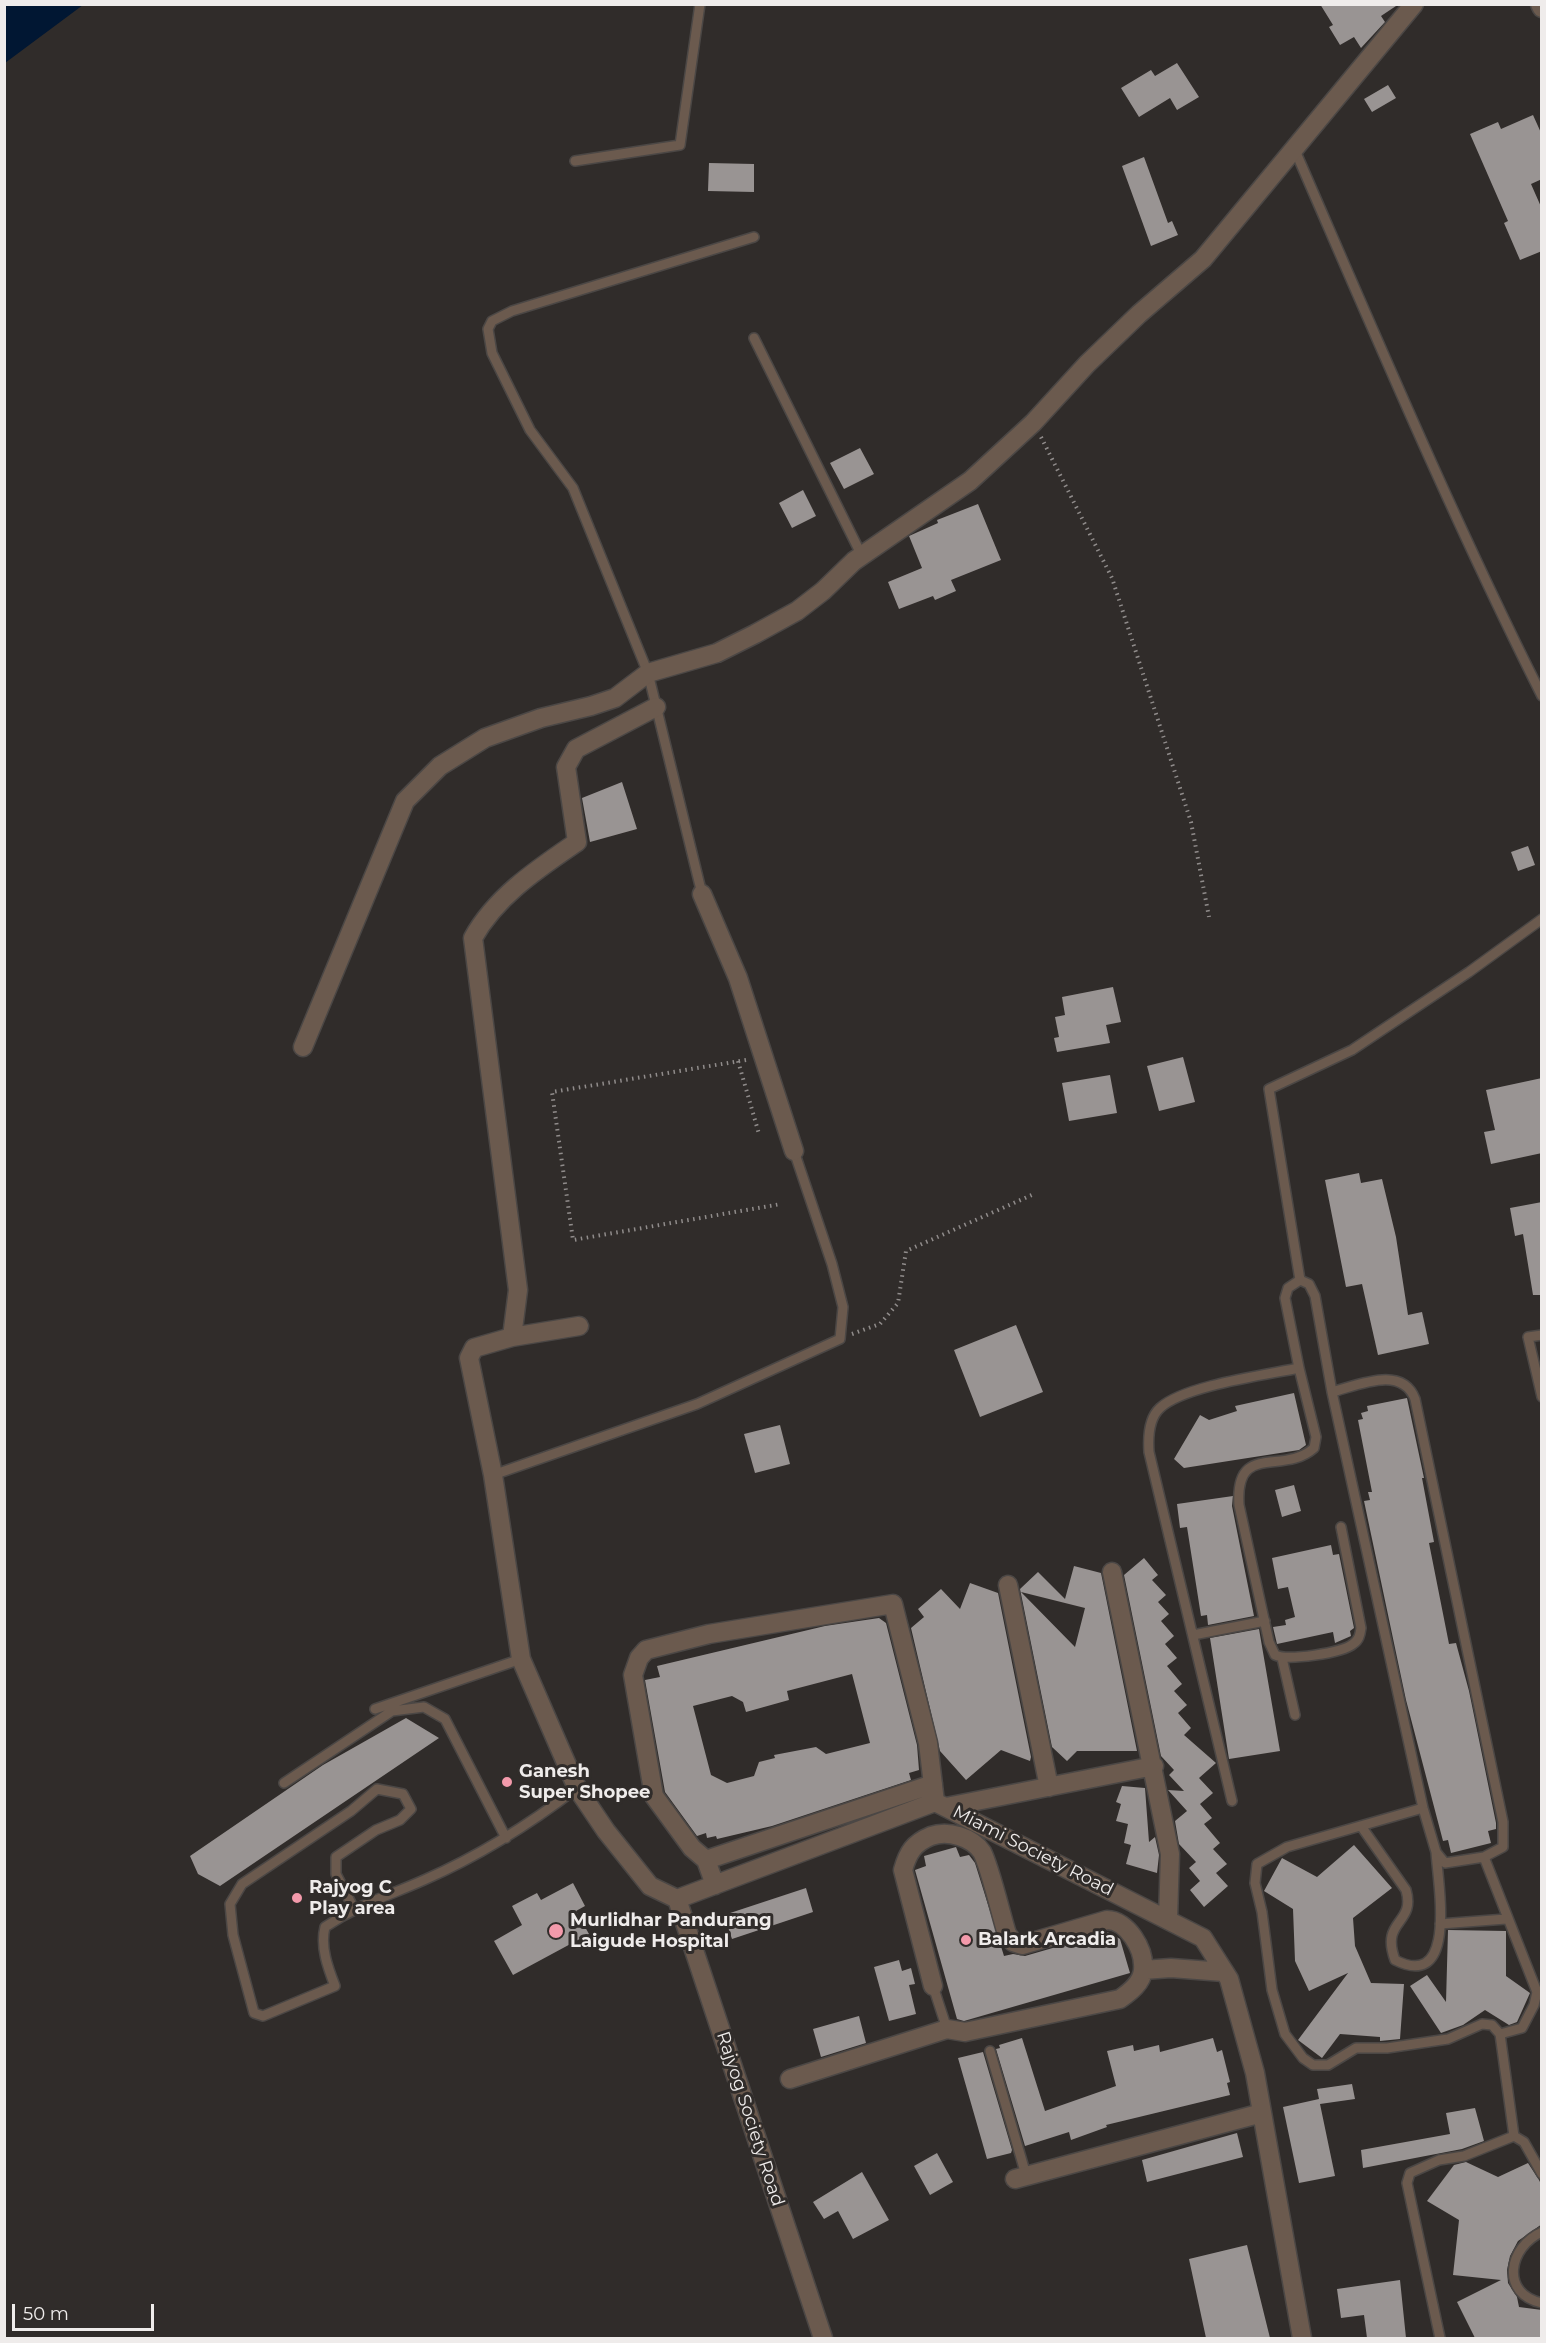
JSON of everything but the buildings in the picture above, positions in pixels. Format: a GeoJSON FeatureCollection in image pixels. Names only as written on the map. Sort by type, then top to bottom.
{"type":"FeatureCollection","features":[{"type":"Feature","properties":{"kind":"street"},"geometry":{"type":"LineString","coordinates":[[303,1047],[405,801],[440,766],[485,738],[542,718],[615,698],[648,673],[717,653],[755,634],[796,611],[862,556],[970,481],[1034,423],[1139,314],[1203,259],[1414,4]]}},
{"type":"Feature","properties":{"kind":"street"},"geometry":{"type":"LineString","coordinates":[[512,1337],[518,1290],[472,938],[480,924],[525,878],[577,842],[566,767],[576,749],[656,707]]}},
{"type":"Feature","properties":{"kind":"street"},"geometry":{"type":"LineString","coordinates":[[702,894],[738,978],[761,1057],[794,1151]]}},
{"type":"Feature","properties":{"kind":"street"},"geometry":{"type":"LineString","coordinates":[[579,1326],[512,1337],[474,1347],[470,1358],[493,1475],[521,1659],[577,1788],[606,1831],[650,1886],[677,1899]]}},
{"type":"Feature","properties":{"kind":"street"},"geometry":{"type":"LineString","coordinates":[[1112,1572],[1154,1766],[1170,1854],[1168,1920]]}},
{"type":"Feature","properties":{"kind":"street"},"geometry":{"type":"LineString","coordinates":[[1008,1585],[1049,1787]]}},
{"type":"Feature","properties":{"kind":"street"},"geometry":{"type":"LineString","coordinates":[[715,1885],[706,1860],[692,1848],[654,1796],[633,1675],[639,1658],[646,1650],[709,1634],[893,1604],[928,1743],[938,1798]]}},
{"type":"Feature","properties":{"kind":"street"},"geometry":{"type":"LineString","coordinates":[[706,1860],[827,1819],[938,1798],[1049,1787],[1154,1766]]}},
{"type":"Feature","properties":{"kind":"street","name":"Miami Society Road"},"geometry":{"type":"LineString","coordinates":[[677,1899],[938,1798],[1203,1938],[1229,1979],[1255,2073],[1302,2338]]}},
{"type":"Feature","properties":{"kind":"street"},"geometry":{"type":"LineString","coordinates":[[827,1819],[835,1839]]}},
{"type":"Feature","properties":{"kind":"street"},"geometry":{"type":"LineString","coordinates":[[790,2079],[947,2029],[965,2032],[1120,1999],[1135,1988],[1143,1970],[1135,1942],[1126,1926],[1118,1920],[1100,1922],[1022,1944],[1013,1942],[1006,1934],[981,1852],[965,1838],[950,1834],[935,1835],[916,1843],[907,1856],[903,1870],[933,1986]]}},
{"type":"Feature","properties":{"kind":"street","name":"Rajyog Society Road"},"geometry":{"type":"LineString","coordinates":[[677,1899],[823,2338]]}},
{"type":"Feature","properties":{"kind":"street"},"geometry":{"type":"LineString","coordinates":[[1143,1970],[1171,1968],[1224,1972]]}},
{"type":"Feature","properties":{"kind":"street"},"geometry":{"type":"LineString","coordinates":[[1020,2177],[1262,2113]]}},
{"type":"Feature","properties":{"kind":"lane"},"geometry":{"type":"LineString","coordinates":[[575,160],[680,145],[700,4]]}},
{"type":"Feature","properties":{"kind":"lane"},"geometry":{"type":"LineString","coordinates":[[1294,148],[1423,443],[1500,613],[1542,696]]}},
{"type":"Feature","properties":{"kind":"lane"},"geometry":{"type":"LineString","coordinates":[[702,894],[648,673],[573,488],[530,430],[492,353],[488,330],[492,321],[512,311],[754,237]]}},
{"type":"Feature","properties":{"kind":"lane"},"geometry":{"type":"LineString","coordinates":[[754,338],[862,556]]}},
{"type":"Feature","properties":{"kind":"lane"},"geometry":{"type":"LineString","coordinates":[[1300,1280],[1269,1089],[1352,1050],[1469,972],[1542,919]]}},
{"type":"Feature","properties":{"kind":"lane"},"geometry":{"type":"LineString","coordinates":[[493,1475],[697,1404],[840,1339],[843,1307],[832,1263],[794,1151]]}},
{"type":"Feature","properties":{"kind":"lane"},"geometry":{"type":"LineString","coordinates":[[1300,1280],[1288,1288],[1285,1298],[1316,1437],[1314,1448],[1307,1455],[1256,1464],[1244,1472],[1239,1483],[1239,1505],[1269,1642],[1275,1655],[1282,1658],[1350,1647],[1359,1637],[1361,1628],[1341,1527]]}},
{"type":"Feature","properties":{"kind":"lane"},"geometry":{"type":"LineString","coordinates":[[1300,1280],[1309,1284],[1315,1296],[1332,1392],[1422,1808],[1436,1852],[1439,1944],[1427,1963],[1418,1967],[1407,1966],[1395,1960],[1391,1950],[1391,1932],[1408,1910],[1410,1901],[1406,1890],[1361,1826]]}},
{"type":"Feature","properties":{"kind":"lane"},"geometry":{"type":"LineString","coordinates":[[1542,1335],[1528,1337],[1542,1397]]}},
{"type":"Feature","properties":{"kind":"lane"},"geometry":{"type":"LineString","coordinates":[[1232,1801],[1149,1452],[1148,1434],[1158,1409],[1181,1394],[1299,1368]]}},
{"type":"Feature","properties":{"kind":"lane"},"geometry":{"type":"LineString","coordinates":[[1332,1392],[1386,1379],[1401,1382],[1411,1388],[1415,1399],[1503,1821],[1503,1847],[1484,1857],[1445,1863],[1436,1852]]}},
{"type":"Feature","properties":{"kind":"lane"},"geometry":{"type":"LineString","coordinates":[[1192,1635],[1265,1621]]}},
{"type":"Feature","properties":{"kind":"lane"},"geometry":{"type":"LineString","coordinates":[[1282,1658],[1295,1715]]}},
{"type":"Feature","properties":{"kind":"lane"},"geometry":{"type":"LineString","coordinates":[[375,1709],[521,1659]]}},
{"type":"Feature","properties":{"kind":"lane"},"geometry":{"type":"LineString","coordinates":[[284,1783],[392,1711],[424,1707],[445,1719],[506,1838]]}},
{"type":"Feature","properties":{"kind":"lane"},"geometry":{"type":"LineString","coordinates":[[354,1909],[336,1874],[336,1857],[376,1830],[400,1820],[411,1809],[403,1794],[377,1789],[351,1811],[242,1884],[230,1904],[233,1935],[254,2013],[263,2016],[335,1986],[322,1937],[325,1927],[373,1899],[426,1879],[506,1838],[535,1820],[577,1788]]}},
{"type":"Feature","properties":{"kind":"lane"},"geometry":{"type":"LineString","coordinates":[[1422,1808],[1287,1847],[1257,1864],[1255,1883],[1262,1912],[1272,1990],[1285,2034],[1303,2058],[1313,2065],[1328,2065],[1356,2048],[1386,2048],[1448,2039],[1482,2024],[1492,2025],[1500,2034],[1514,2136]]}},
{"type":"Feature","properties":{"kind":"lane"},"geometry":{"type":"LineString","coordinates":[[1484,1857],[1506,1918],[1538,1992],[1522,2028],[1500,2034]]}},
{"type":"Feature","properties":{"kind":"lane"},"geometry":{"type":"LineString","coordinates":[[1440,1924],[1506,1918]]}},
{"type":"Feature","properties":{"kind":"lane"},"geometry":{"type":"LineString","coordinates":[[933,1986],[947,2029]]}},
{"type":"Feature","properties":{"kind":"lane"},"geometry":{"type":"LineString","coordinates":[[990,2051],[1020,2177]]}},
{"type":"Feature","properties":{"kind":"lane"},"geometry":{"type":"LineString","coordinates":[[1514,2136],[1524,2142],[1542,2174]]}},
{"type":"Feature","properties":{"kind":"lane"},"geometry":{"type":"LineString","coordinates":[[1440,2338],[1407,2183],[1410,2174],[1439,2160],[1464,2156],[1514,2136]]}},
{"type":"Feature","properties":{"kind":"lane"},"geometry":{"type":"LineString","coordinates":[[1542,2232],[1532,2236],[1519,2252],[1514,2278],[1520,2294],[1527,2300],[1542,2303]]}},
{"type":"Feature","properties":{"kind":"path"},"geometry":{"type":"LineString","coordinates":[[1034,423],[1112,578],[1191,822],[1209,917]]}},
{"type":"Feature","properties":{"kind":"path"},"geometry":{"type":"LineString","coordinates":[[761,1057],[552,1092],[573,1240],[781,1204]]}},
{"type":"Feature","properties":{"kind":"path"},"geometry":{"type":"LineString","coordinates":[[738,1061],[759,1134]]}},
{"type":"Feature","properties":{"kind":"path"},"geometry":{"type":"LineString","coordinates":[[840,1339],[880,1324],[898,1303],[906,1251],[930,1238],[1034,1194]]}},
{"type":"Feature","properties":{"kind":"water"},"geometry":{"type":"Polygon","coordinates":[[[5,4],[83,4],[83,5],[5,63],[5,4]]]}},
{"type":"Feature","properties":{"kind":"place","name":"Ganesh Super Shopee"},"geometry":{"type":"Point","coordinates":[507,1782]}},
{"type":"Feature","properties":{"kind":"place","name":"Rajyog C Play area"},"geometry":{"type":"Point","coordinates":[297,1898]}},
{"type":"Feature","properties":{"kind":"place","name":"Murlidhar Pandurang Laigude Hospital"},"geometry":{"type":"Point","coordinates":[556,1931]}},
{"type":"Feature","properties":{"kind":"place","name":"Balark Arcadia"},"geometry":{"type":"Point","coordinates":[966,1940]}}]}
